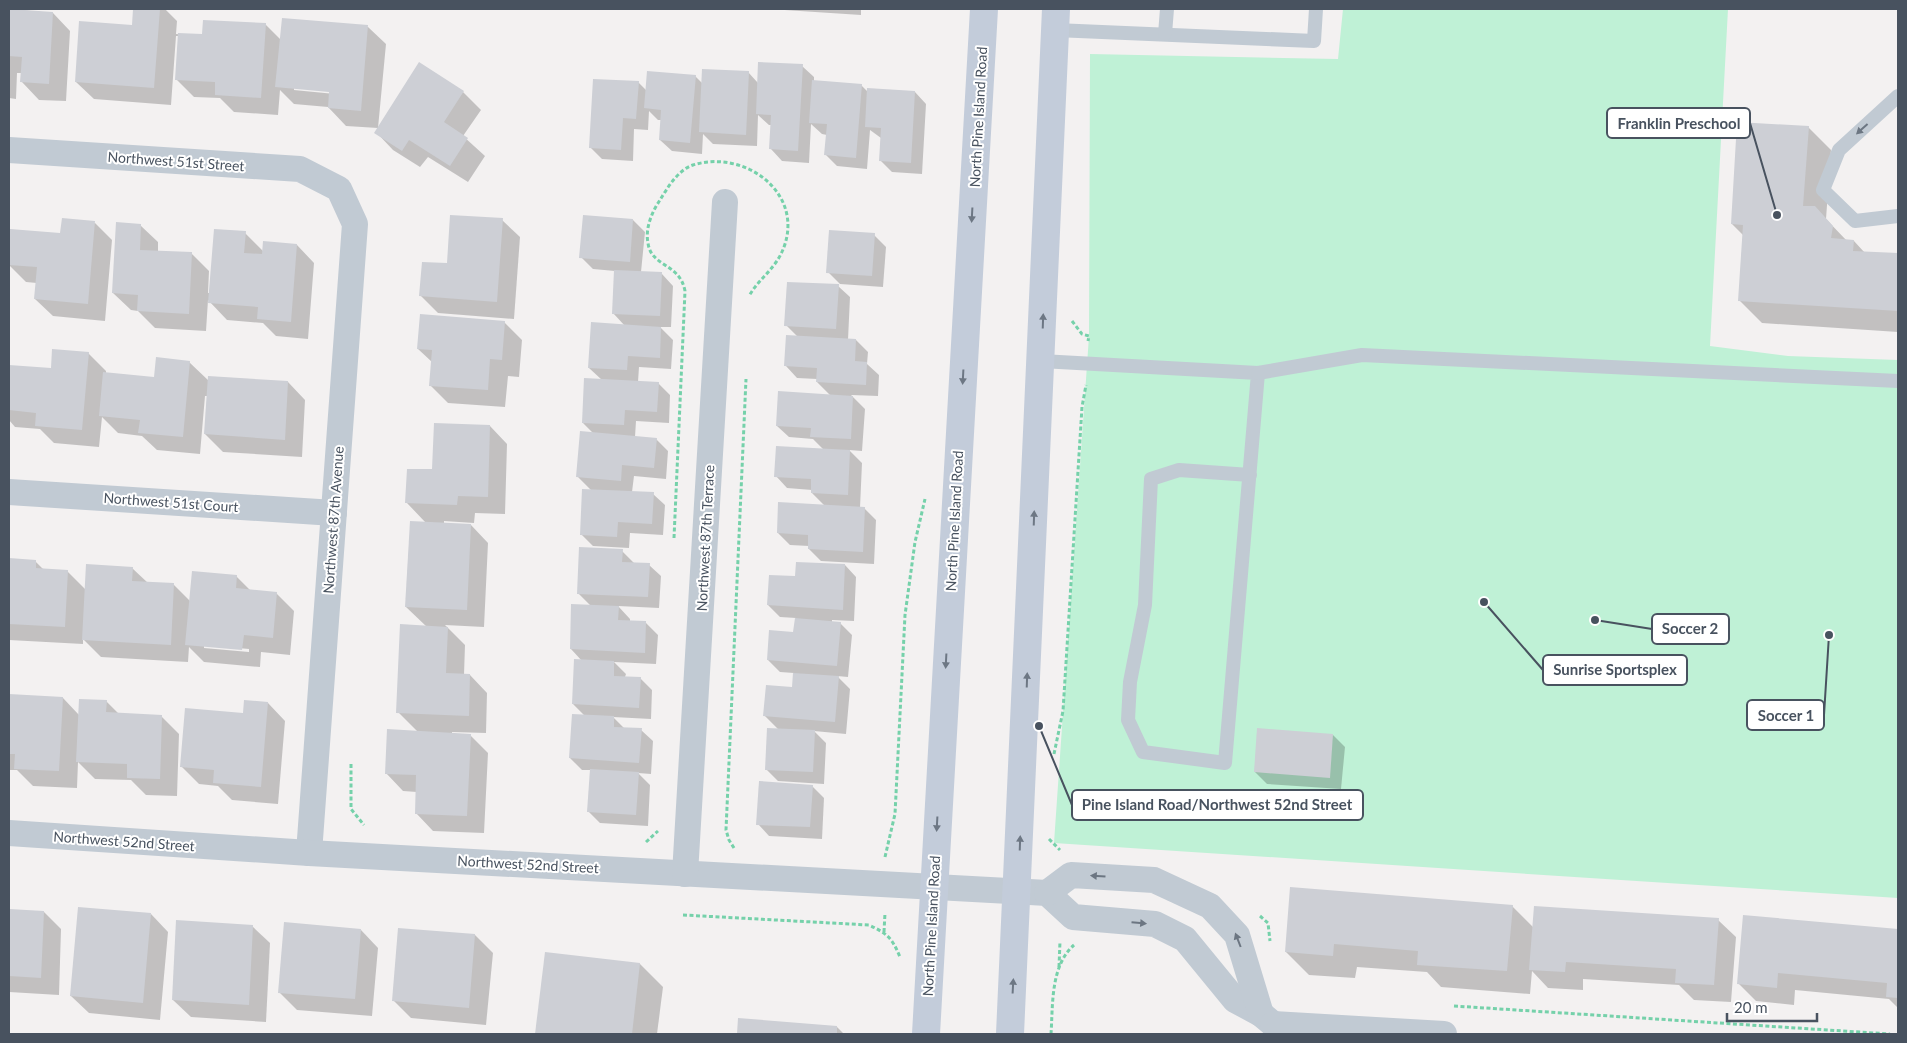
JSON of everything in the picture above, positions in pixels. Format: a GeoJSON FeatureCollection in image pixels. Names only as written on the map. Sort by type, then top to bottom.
{"type":"FeatureCollection","features":[{"type":"Feature","properties":{"kind":"main road","name":"North Pine Island Road"},"geometry":{"type":"LineString","coordinates":[[926,1034],[984,9]]}},
{"type":"Feature","properties":{"kind":"main road"},"geometry":{"type":"LineString","coordinates":[[1010,1034],[1018,891],[1056,19]]}},
{"type":"Feature","properties":{"kind":"street","name":"Northwest 51st Street"},"geometry":{"type":"LineString","coordinates":[[9,150],[300,169],[338,190]]}},
{"type":"Feature","properties":{"kind":"street","name":"Northwest 87th Avenue"},"geometry":{"type":"LineString","coordinates":[[309,853],[354,224],[338,190]]}},
{"type":"Feature","properties":{"kind":"street","name":"Northwest 87th Terrace"},"geometry":{"type":"LineString","coordinates":[[685,874],[725,202]]}},
{"type":"Feature","properties":{"kind":"street","name":"Northwest 51st Court"},"geometry":{"type":"LineString","coordinates":[[9,492],[334,513]]}},
{"type":"Feature","properties":{"kind":"street","name":"Northwest 52nd Street"},"geometry":{"type":"LineString","coordinates":[[9,833],[309,853],[1047,893]]}},
{"type":"Feature","properties":{"kind":"street"},"geometry":{"type":"LineString","coordinates":[[1269,1024],[1237,934],[1210,906],[1154,880],[1071,875],[1047,893],[1073,917],[1155,924],[1185,939],[1235,1000],[1269,1024],[1444,1034]]}},
{"type":"Feature","properties":{"kind":"lane"},"geometry":{"type":"LineString","coordinates":[[1165,34],[1167,9]]}},
{"type":"Feature","properties":{"kind":"lane"},"geometry":{"type":"LineString","coordinates":[[1056,19],[1165,34],[1314,41],[1316,9]]}},
{"type":"Feature","properties":{"kind":"lane"},"geometry":{"type":"LineString","coordinates":[[1898,96],[1839,150],[1824,190],[1855,221],[1898,216]]}},
{"type":"Feature","properties":{"kind":"lane"},"geometry":{"type":"LineString","coordinates":[[1041,361],[1258,374],[1362,355],[1898,381]]}},
{"type":"Feature","properties":{"kind":"lane"},"geometry":{"type":"LineString","coordinates":[[1250,475],[1179,470],[1151,479],[1145,605],[1130,682],[1128,720],[1143,752],[1225,763],[1250,475],[1258,374]]}},
{"type":"Feature","properties":{"kind":"path"},"geometry":{"type":"LineString","coordinates":[[1054,755],[1062,711],[1089,336],[1075,328],[1071,319]]}},
{"type":"Feature","properties":{"kind":"path"},"geometry":{"type":"LineString","coordinates":[[884,932],[885,853],[895,814],[900,677],[905,615],[915,542],[927,490]]}},
{"type":"Feature","properties":{"kind":"path"},"geometry":{"type":"LineString","coordinates":[[683,915],[869,925],[884,932],[894,942],[903,965]]}},
{"type":"Feature","properties":{"kind":"path"},"geometry":{"type":"LineString","coordinates":[[1051,1034],[1054,988],[1059,969],[1068,950],[1075,944]]}},
{"type":"Feature","properties":{"kind":"path"},"geometry":{"type":"LineString","coordinates":[[1445,1006],[1890,1034]]}},
{"type":"Feature","properties":{"kind":"green space"},"geometry":{"type":"Polygon","coordinates":[[[1343,9],[1728,9],[1710,346],[1788,356],[1898,360],[1898,898],[1054,843],[1089,336],[1090,54],[1338,59],[1343,9]]]}},
{"type":"Feature","properties":{"kind":"building"},"geometry":{"type":"Polygon","coordinates":[[[9,9],[53,12],[49,84],[20,82],[22,57],[9,56],[9,9]]]}},
{"type":"Feature","properties":{"kind":"building"},"geometry":{"type":"Polygon","coordinates":[[[133,9],[160,9],[154,88],[75,82],[79,21],[132,25],[133,9]]]}},
{"type":"Feature","properties":{"kind":"building"},"geometry":{"type":"Polygon","coordinates":[[[282,18],[368,25],[361,111],[328,108],[329,92],[275,87],[282,18]]]}},
{"type":"Feature","properties":{"kind":"building"},"geometry":{"type":"Polygon","coordinates":[[[203,20],[266,23],[261,98],[215,95],[215,82],[175,80],[178,33],[202,34],[203,20]]]}},
{"type":"Feature","properties":{"kind":"building"},"geometry":{"type":"Polygon","coordinates":[[[419,62],[464,91],[444,122],[468,138],[450,166],[409,140],[402,151],[374,133],[419,62]]]}},
{"type":"Feature","properties":{"kind":"building"},"geometry":{"type":"Polygon","coordinates":[[[758,62],[803,64],[798,151],[769,149],[771,115],[756,114],[758,62]]]}},
{"type":"Feature","properties":{"kind":"building"},"geometry":{"type":"Polygon","coordinates":[[[702,69],[749,71],[746,135],[699,132],[702,69]]]}},
{"type":"Feature","properties":{"kind":"building"},"geometry":{"type":"Polygon","coordinates":[[[647,71],[696,75],[690,143],[659,140],[661,110],[644,108],[647,71]]]}},
{"type":"Feature","properties":{"kind":"building"},"geometry":{"type":"Polygon","coordinates":[[[593,79],[639,81],[636,119],[623,118],[621,150],[589,148],[593,79]]]}},
{"type":"Feature","properties":{"kind":"building"},"geometry":{"type":"Polygon","coordinates":[[[812,80],[862,84],[856,158],[824,155],[827,124],[809,123],[812,80]]]}},
{"type":"Feature","properties":{"kind":"building"},"geometry":{"type":"Polygon","coordinates":[[[867,88],[915,91],[911,163],[879,161],[881,128],[865,127],[867,88]]]}},
{"type":"Feature","properties":{"kind":"building"},"geometry":{"type":"Polygon","coordinates":[[[1737,122],[1809,126],[1803,206],[1815,206],[1833,226],[1831,238],[1854,240],[1853,251],[1898,253],[1898,311],[1738,301],[1743,225],[1731,224],[1737,122]]]}},
{"type":"Feature","properties":{"kind":"building"},"geometry":{"type":"Polygon","coordinates":[[[450,215],[503,218],[497,302],[419,296],[422,262],[447,263],[450,215]]]}},
{"type":"Feature","properties":{"kind":"building"},"geometry":{"type":"Polygon","coordinates":[[[583,215],[633,219],[630,262],[579,258],[583,215]]]}},
{"type":"Feature","properties":{"kind":"building"},"geometry":{"type":"Polygon","coordinates":[[[62,218],[95,221],[88,304],[34,299],[37,267],[9,265],[10,229],[60,233],[62,218]]]}},
{"type":"Feature","properties":{"kind":"building"},"geometry":{"type":"Polygon","coordinates":[[[116,222],[141,224],[140,250],[192,252],[189,314],[137,311],[138,295],[112,293],[116,222]]]}},
{"type":"Feature","properties":{"kind":"building"},"geometry":{"type":"Polygon","coordinates":[[[214,229],[246,231],[244,253],[262,254],[263,241],[297,244],[291,322],[257,319],[258,307],[208,303],[214,229]]]}},
{"type":"Feature","properties":{"kind":"building"},"geometry":{"type":"Polygon","coordinates":[[[829,230],[875,233],[872,276],[826,273],[829,230]]]}},
{"type":"Feature","properties":{"kind":"building"},"geometry":{"type":"Polygon","coordinates":[[[614,270],[662,272],[660,316],[612,314],[614,270]]]}},
{"type":"Feature","properties":{"kind":"building"},"geometry":{"type":"Polygon","coordinates":[[[787,282],[839,284],[836,329],[784,326],[787,282]]]}},
{"type":"Feature","properties":{"kind":"building"},"geometry":{"type":"Polygon","coordinates":[[[420,314],[505,321],[502,360],[490,359],[488,390],[429,386],[432,350],[417,349],[420,314]]]}},
{"type":"Feature","properties":{"kind":"building"},"geometry":{"type":"Polygon","coordinates":[[[591,322],[661,327],[660,358],[628,356],[627,370],[588,368],[591,322]]]}},
{"type":"Feature","properties":{"kind":"building"},"geometry":{"type":"Polygon","coordinates":[[[786,335],[856,339],[855,361],[867,362],[866,385],[816,382],[817,368],[784,366],[786,335]]]}},
{"type":"Feature","properties":{"kind":"building"},"geometry":{"type":"Polygon","coordinates":[[[52,349],[89,352],[82,430],[35,426],[36,413],[9,410],[9,365],[51,368],[52,349]]]}},
{"type":"Feature","properties":{"kind":"building"},"geometry":{"type":"Polygon","coordinates":[[[156,357],[190,361],[183,437],[138,433],[140,420],[99,416],[103,372],[154,377],[156,357]]]}},
{"type":"Feature","properties":{"kind":"building"},"geometry":{"type":"Polygon","coordinates":[[[208,376],[288,381],[285,440],[204,434],[208,376]]]}},
{"type":"Feature","properties":{"kind":"building"},"geometry":{"type":"Polygon","coordinates":[[[584,378],[659,382],[657,412],[625,410],[624,425],[582,423],[584,378]]]}},
{"type":"Feature","properties":{"kind":"building"},"geometry":{"type":"Polygon","coordinates":[[[778,391],[853,396],[851,439],[810,437],[811,428],[776,426],[778,391]]]}},
{"type":"Feature","properties":{"kind":"building"},"geometry":{"type":"Polygon","coordinates":[[[434,423],[490,425],[488,497],[458,496],[457,505],[405,503],[407,469],[432,469],[434,423]]]}},
{"type":"Feature","properties":{"kind":"building"},"geometry":{"type":"Polygon","coordinates":[[[580,431],[657,438],[654,468],[622,465],[621,481],[576,477],[580,431]]]}},
{"type":"Feature","properties":{"kind":"building"},"geometry":{"type":"Polygon","coordinates":[[[776,446],[850,450],[848,495],[811,493],[811,479],[774,477],[776,446]]]}},
{"type":"Feature","properties":{"kind":"building"},"geometry":{"type":"Polygon","coordinates":[[[582,489],[654,492],[652,524],[618,522],[617,537],[580,535],[582,489]]]}},
{"type":"Feature","properties":{"kind":"building"},"geometry":{"type":"Polygon","coordinates":[[[778,502],[865,507],[863,552],[808,549],[808,535],[777,533],[778,502]]]}},
{"type":"Feature","properties":{"kind":"building"},"geometry":{"type":"Polygon","coordinates":[[[410,521],[471,524],[467,610],[405,607],[410,521]]]}},
{"type":"Feature","properties":{"kind":"building"},"geometry":{"type":"Polygon","coordinates":[[[579,547],[623,549],[622,562],[650,563],[648,597],[577,594],[579,547]]]}},
{"type":"Feature","properties":{"kind":"building"},"geometry":{"type":"Polygon","coordinates":[[[9,558],[36,560],[36,568],[68,570],[65,627],[9,624],[9,558]]]}},
{"type":"Feature","properties":{"kind":"building"},"geometry":{"type":"Polygon","coordinates":[[[796,562],[845,564],[843,610],[767,605],[769,575],[795,576],[796,562]]]}},
{"type":"Feature","properties":{"kind":"building"},"geometry":{"type":"Polygon","coordinates":[[[86,564],[133,567],[132,581],[174,583],[171,645],[82,640],[86,564]]]}},
{"type":"Feature","properties":{"kind":"building"},"geometry":{"type":"Polygon","coordinates":[[[192,571],[237,575],[236,588],[277,592],[273,638],[244,635],[242,650],[185,645],[192,571]]]}},
{"type":"Feature","properties":{"kind":"building"},"geometry":{"type":"Polygon","coordinates":[[[571,604],[619,606],[618,620],[646,621],[645,653],[570,649],[571,604]]]}},
{"type":"Feature","properties":{"kind":"building"},"geometry":{"type":"Polygon","coordinates":[[[795,618],[841,622],[837,666],[767,660],[769,630],[793,632],[795,618]]]}},
{"type":"Feature","properties":{"kind":"building"},"geometry":{"type":"Polygon","coordinates":[[[400,624],[448,627],[446,673],[470,674],[469,716],[396,713],[400,624]]]}},
{"type":"Feature","properties":{"kind":"building"},"geometry":{"type":"Polygon","coordinates":[[[574,659],[614,661],[614,676],[641,677],[639,708],[572,704],[574,659]]]}},
{"type":"Feature","properties":{"kind":"building"},"geometry":{"type":"Polygon","coordinates":[[[793,673],[839,676],[835,722],[763,716],[766,685],[792,687],[793,673]]]}},
{"type":"Feature","properties":{"kind":"building"},"geometry":{"type":"Polygon","coordinates":[[[9,694],[63,697],[59,771],[14,769],[15,754],[9,754],[9,694]]]}},
{"type":"Feature","properties":{"kind":"building"},"geometry":{"type":"Polygon","coordinates":[[[79,699],[107,700],[106,712],[162,715],[160,779],[127,778],[127,764],[76,762],[79,699]]]}},
{"type":"Feature","properties":{"kind":"building"},"geometry":{"type":"Polygon","coordinates":[[[244,700],[268,702],[261,787],[213,783],[214,770],[180,767],[185,708],[243,713],[244,700]]]}},
{"type":"Feature","properties":{"kind":"building"},"geometry":{"type":"Polygon","coordinates":[[[572,714],[614,716],[614,727],[642,728],[639,763],[569,758],[572,714]]]}},
{"type":"Feature","properties":{"kind":"building"},"geometry":{"type":"Polygon","coordinates":[[[767,728],[815,730],[813,772],[765,770],[767,728]]]}},
{"type":"Feature","properties":{"kind":"building"},"geometry":{"type":"Polygon","coordinates":[[[1257,728],[1333,734],[1330,778],[1254,772],[1257,728]]]}},
{"type":"Feature","properties":{"kind":"building"},"geometry":{"type":"Polygon","coordinates":[[[387,729],[471,734],[467,816],[415,814],[416,775],[385,774],[387,729]]]}},
{"type":"Feature","properties":{"kind":"building"},"geometry":{"type":"Polygon","coordinates":[[[590,769],[639,772],[636,815],[587,812],[590,769]]]}},
{"type":"Feature","properties":{"kind":"building"},"geometry":{"type":"Polygon","coordinates":[[[759,781],[813,785],[810,827],[756,825],[759,781]]]}},
{"type":"Feature","properties":{"kind":"building"},"geometry":{"type":"Polygon","coordinates":[[[1290,887],[1513,905],[1507,971],[1417,965],[1418,951],[1334,944],[1333,956],[1285,952],[1290,887]]]}},
{"type":"Feature","properties":{"kind":"building"},"geometry":{"type":"Polygon","coordinates":[[[1534,906],[1719,918],[1714,985],[1675,983],[1676,969],[1566,962],[1565,972],[1529,970],[1534,906]]]}},
{"type":"Feature","properties":{"kind":"building"},"geometry":{"type":"Polygon","coordinates":[[[78,907],[151,913],[143,1003],[70,996],[78,907]]]}},
{"type":"Feature","properties":{"kind":"building"},"geometry":{"type":"Polygon","coordinates":[[[9,909],[44,911],[41,978],[9,976],[9,909]]]}},
{"type":"Feature","properties":{"kind":"building"},"geometry":{"type":"Polygon","coordinates":[[[1743,915],[1898,929],[1898,998],[1886,997],[1887,983],[1778,973],[1777,988],[1737,984],[1743,915]]]}},
{"type":"Feature","properties":{"kind":"building"},"geometry":{"type":"Polygon","coordinates":[[[176,920],[253,925],[249,1005],[172,1000],[176,920]]]}},
{"type":"Feature","properties":{"kind":"building"},"geometry":{"type":"Polygon","coordinates":[[[284,922],[361,929],[355,999],[278,993],[284,922]]]}},
{"type":"Feature","properties":{"kind":"building"},"geometry":{"type":"Polygon","coordinates":[[[398,928],[475,934],[469,1008],[392,1001],[398,928]]]}},
{"type":"Feature","properties":{"kind":"building"},"geometry":{"type":"Polygon","coordinates":[[[545,952],[640,963],[632,1034],[535,1034],[545,952]]]}},
{"type":"Feature","properties":{"kind":"building"},"geometry":{"type":"Polygon","coordinates":[[[738,1018],[837,1026],[837,1034],[737,1034],[738,1018]]]}},
{"type":"Feature","properties":{"kind":"place","name":"Franklin Preschool"},"geometry":{"type":"Point","coordinates":[1777,215]}},
{"type":"Feature","properties":{"kind":"place","name":"Sunrise Sportsplex"},"geometry":{"type":"Point","coordinates":[1484,602]}},
{"type":"Feature","properties":{"kind":"place","name":"Soccer 2"},"geometry":{"type":"Point","coordinates":[1595,620]}},
{"type":"Feature","properties":{"kind":"place","name":"Soccer 1"},"geometry":{"type":"Point","coordinates":[1829,635]}},
{"type":"Feature","properties":{"kind":"place","name":"Pine Island Road/Northwest 52nd Street"},"geometry":{"type":"Point","coordinates":[1039,726]}}]}
